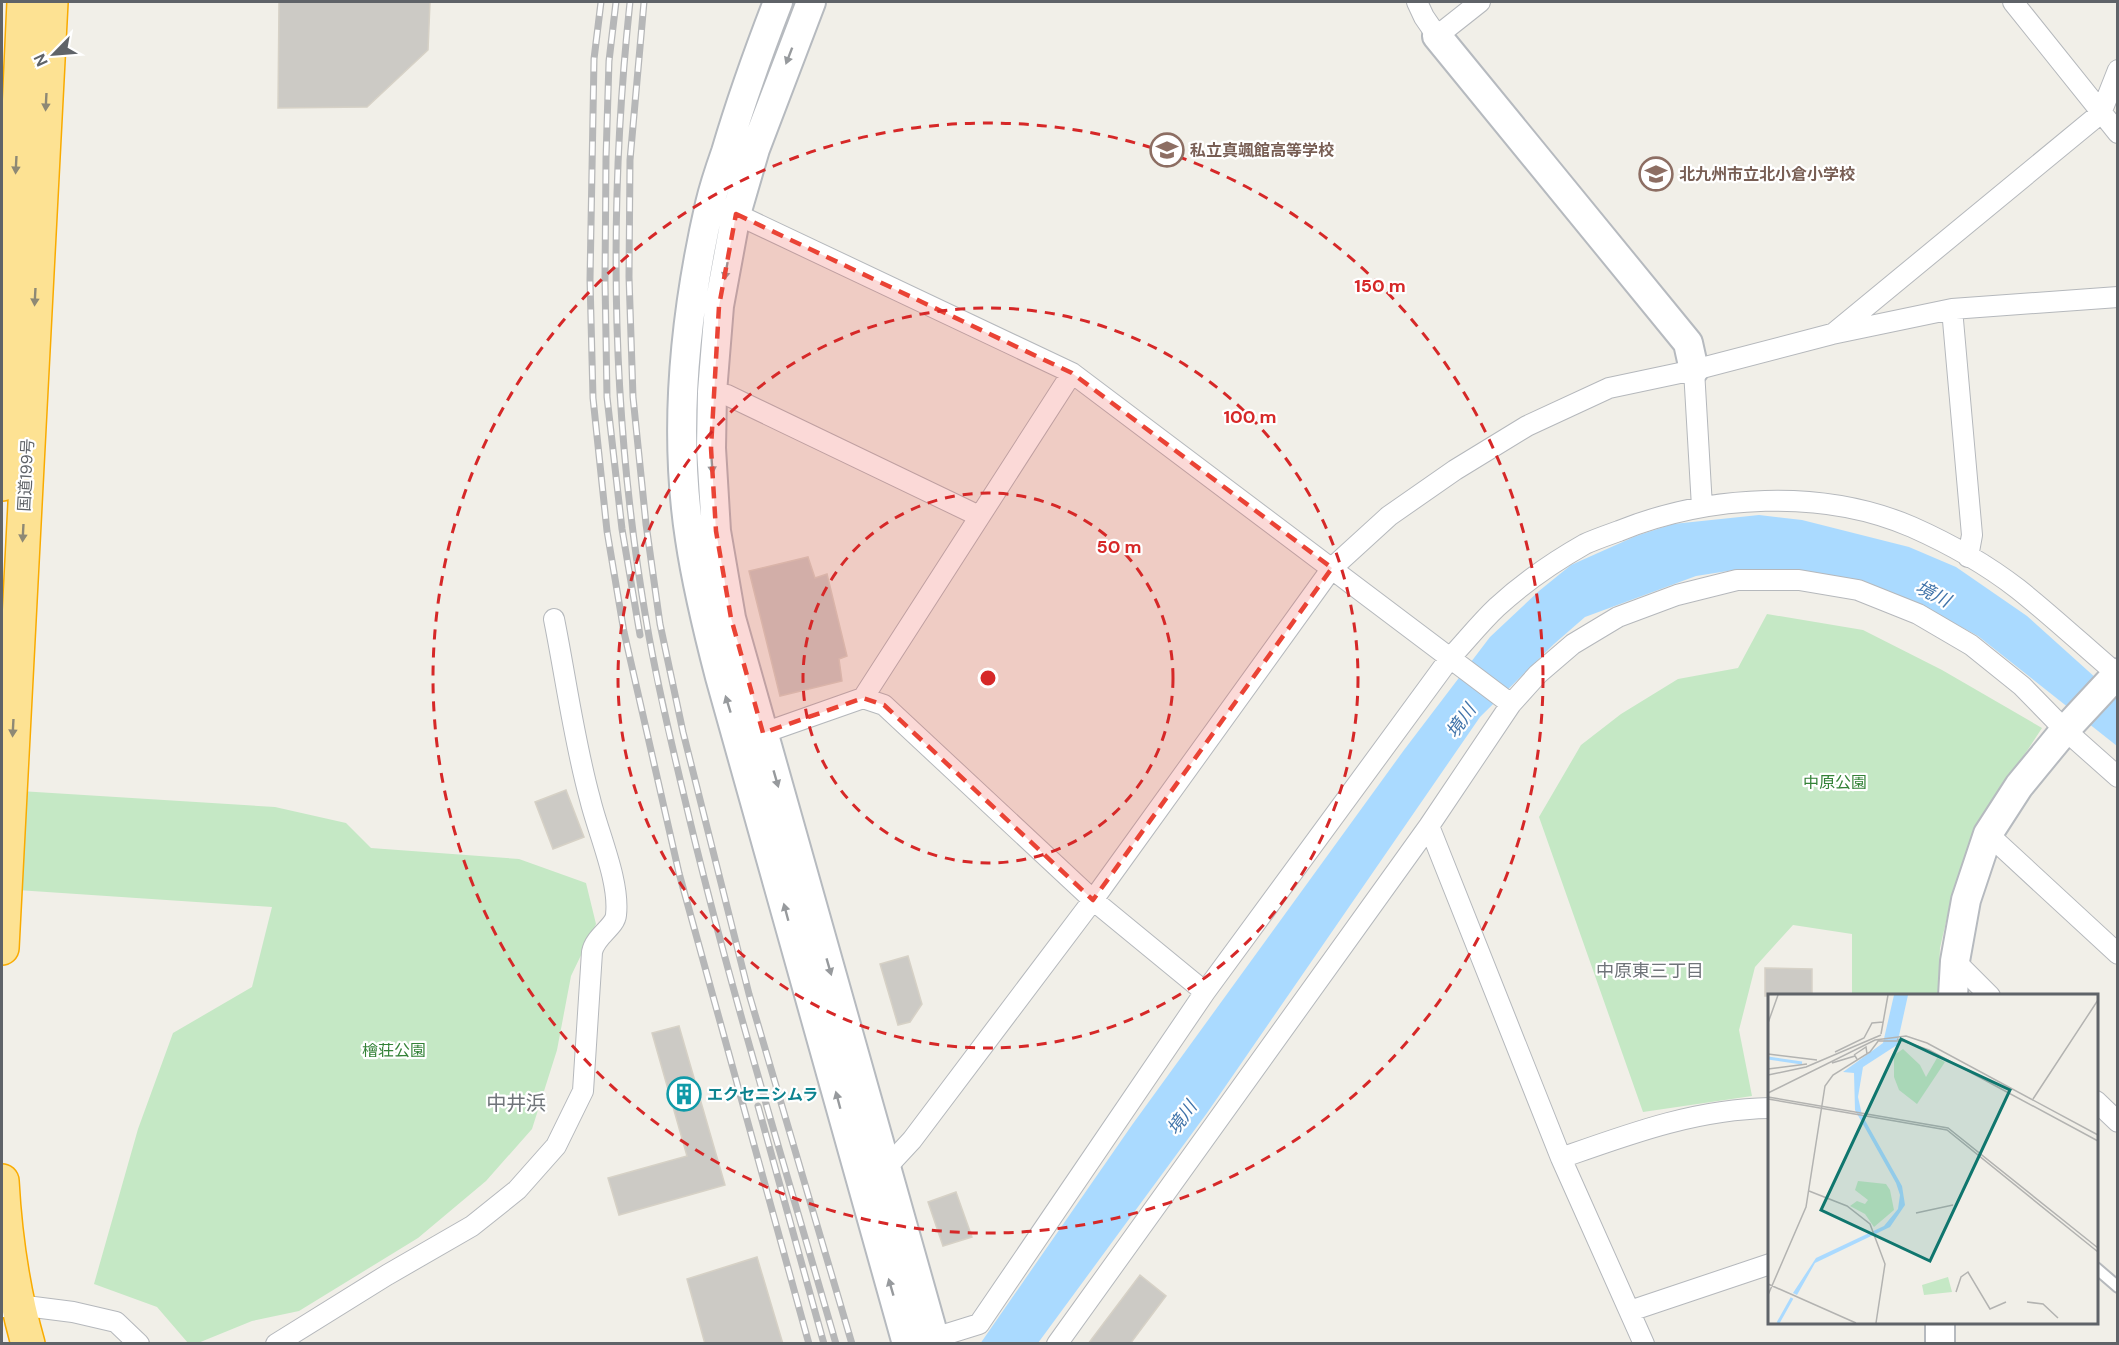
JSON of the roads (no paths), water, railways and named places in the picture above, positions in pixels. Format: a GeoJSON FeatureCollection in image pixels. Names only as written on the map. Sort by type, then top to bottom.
{"type":"FeatureCollection","features":[{"type":"Feature","properties":{"kind":"highway"},"geometry":{"type":"LineString","coordinates":[[2,484],[24,2]]}},
{"type":"Feature","properties":{"kind":"highway","name":"国道199号"},"geometry":{"type":"LineString","coordinates":[[2,948],[51,2]]}},
{"type":"Feature","properties":{"kind":"highway"},"geometry":{"type":"LineString","coordinates":[[2,1181],[13,1326]]}},
{"type":"Feature","properties":{"kind":"street"},"geometry":{"type":"LineString","coordinates":[[778,2],[744,90],[710,203],[693,288],[685,359],[682,445],[690,537],[702,604],[720,677],[751,738],[885,1168],[926,1342]]}},
{"type":"Feature","properties":{"kind":"street"},"geometry":{"type":"LineString","coordinates":[[811,2],[755,149],[736,214],[719,306],[712,392],[711,448],[716,531],[751,738],[857,1170],[926,1342]]}},
{"type":"Feature","properties":{"kind":"street"},"geometry":{"type":"LineString","coordinates":[[1417,2],[1437,36],[1688,344],[1694,370],[1702,507]]}},
{"type":"Feature","properties":{"kind":"street"},"geometry":{"type":"LineString","coordinates":[[1437,36],[1480,2]]}},
{"type":"Feature","properties":{"kind":"street"},"geometry":{"type":"LineString","coordinates":[[2013,2],[2118,134]]}},
{"type":"Feature","properties":{"kind":"street"},"geometry":{"type":"LineString","coordinates":[[1832,334],[2101,112],[2118,70]]}},
{"type":"Feature","properties":{"kind":"street"},"geometry":{"type":"LineString","coordinates":[[736,214],[1072,373],[1508,702]]}},
{"type":"Feature","properties":{"kind":"street"},"geometry":{"type":"LineString","coordinates":[[885,1168],[912,1140],[1093,900],[1332,567],[1389,516],[1455,470],[1527,426],[1609,388],[1694,370],[1832,334],[1952,309],[2118,297]]}},
{"type":"Feature","properties":{"kind":"street"},"geometry":{"type":"LineString","coordinates":[[1952,309],[1972,535],[1968,557]]}},
{"type":"Feature","properties":{"kind":"street"},"geometry":{"type":"LineString","coordinates":[[751,738],[863,698],[1072,373]]}},
{"type":"Feature","properties":{"kind":"street"},"geometry":{"type":"LineString","coordinates":[[712,392],[727,395],[979,516]]}},
{"type":"Feature","properties":{"kind":"street"},"geometry":{"type":"LineString","coordinates":[[926,1342],[979,1324],[1205,992],[1454,660],[1497,607],[1545,570],[1587,543],[1647,520],[1702,507],[1750,501],[1804,503],[1860,509],[1912,527],[1968,557],[2017,588],[2115,676],[2068,727],[2019,786],[1988,834],[1966,900],[1955,960],[1953,994]]}},
{"type":"Feature","properties":{"kind":"street"},"geometry":{"type":"LineString","coordinates":[[1057,1344],[1429,826],[1508,702],[1573,644],[1618,617],[1677,595],[1737,580],[1799,580],[1858,591],[1918,614],[1971,645],[2068,727],[2118,777]]}},
{"type":"Feature","properties":{"kind":"street"},"geometry":{"type":"LineString","coordinates":[[276,1344],[387,1275],[472,1226],[517,1190],[556,1146],[583,1091],[593,944],[616,919],[617,902],[589,798],[554,619]]}},
{"type":"Feature","properties":{"kind":"street"},"geometry":{"type":"LineString","coordinates":[[863,698],[884,705],[1093,900],[1205,992]]}},
{"type":"Feature","properties":{"kind":"street"},"geometry":{"type":"LineString","coordinates":[[1429,826],[1561,1158],[1644,1344]]}},
{"type":"Feature","properties":{"kind":"street"},"geometry":{"type":"LineString","coordinates":[[1988,834],[2118,954]]}},
{"type":"Feature","properties":{"kind":"street"},"geometry":{"type":"LineString","coordinates":[[1955,960],[1988,994]]}},
{"type":"Feature","properties":{"kind":"street"},"geometry":{"type":"LineString","coordinates":[[2098,1102],[2118,1122]]}},
{"type":"Feature","properties":{"kind":"street"},"geometry":{"type":"LineString","coordinates":[[1561,1158],[1627,1134],[1684,1118],[1748,1108],[1768,1108]]}},
{"type":"Feature","properties":{"kind":"street"},"geometry":{"type":"LineString","coordinates":[[1630,1311],[1768,1265]]}},
{"type":"Feature","properties":{"kind":"street"},"geometry":{"type":"LineString","coordinates":[[13,1326],[73,1312],[116,1322],[139,1344]]}},
{"type":"Feature","properties":{"kind":"street"},"geometry":{"type":"LineString","coordinates":[[1940,1324],[1940,1344]]}},
{"type":"Feature","properties":{"kind":"lane"},"geometry":{"type":"LineString","coordinates":[[2098,1269],[2118,1287]]}},
{"type":"Feature","properties":{"kind":"water","name":"境川"},"geometry":{"type":"Polygon","coordinates":[[[1759,515],[1802,520],[1909,547],[1956,567],[2027,616],[2117,697],[2117,746],[1978,636],[1930,610],[1861,583],[1807,571],[1734,570],[1696,576],[1585,617],[1554,644],[1480,717],[1207,1113],[1038,1343],[980,1344],[1132,1125],[1404,750],[1490,637],[1539,591],[1571,565],[1636,536],[1673,524],[1759,515]]]}},
{"type":"Feature","properties":{"kind":"railway"},"geometry":{"type":"LineString","coordinates":[[601,2],[594,59],[590,280],[593,398],[607,531],[624,632],[679,873],[809,1344]]}},
{"type":"Feature","properties":{"kind":"railway"},"geometry":{"type":"LineString","coordinates":[[616,2],[609,61],[606,158],[607,397],[622,529],[640,635]]}},
{"type":"Feature","properties":{"kind":"railway"},"geometry":{"type":"LineString","coordinates":[[630,2],[618,158],[616,236],[620,392],[635,548],[660,691],[719,937],[836,1344]]}},
{"type":"Feature","properties":{"kind":"railway"},"geometry":{"type":"LineString","coordinates":[[644,2],[630,160],[629,277],[633,397],[646,524],[660,624],[683,732],[749,994],[852,1344]]}},
{"type":"Feature","properties":{"kind":"railway"},"geometry":{"type":"LineString","coordinates":[[758,1106],[824,1344]]}},
{"type":"Feature","properties":{"kind":"place","name":"私立真颯館高等学校"},"geometry":{"type":"Point","coordinates":[1167,150]}},
{"type":"Feature","properties":{"kind":"place","name":"北九州市立北小倉小学校"},"geometry":{"type":"Point","coordinates":[1656,174]}},
{"type":"Feature","properties":{"kind":"place","name":"エクセニシムラ"},"geometry":{"type":"Point","coordinates":[684,1094]}},
{"type":"Feature","properties":{"kind":"district","name":"中原東三丁目"},"geometry":{"type":"Point","coordinates":[1650,971]}},
{"type":"Feature","properties":{"kind":"district","name":"中井浜"},"geometry":{"type":"Point","coordinates":[516,1103]}},
{"type":"Feature","properties":{"kind":"park label","name":"中原公園"},"geometry":{"type":"Point","coordinates":[1835,782]}},
{"type":"Feature","properties":{"kind":"park label","name":"檜荘公園"},"geometry":{"type":"Point","coordinates":[394,1050]}}]}
